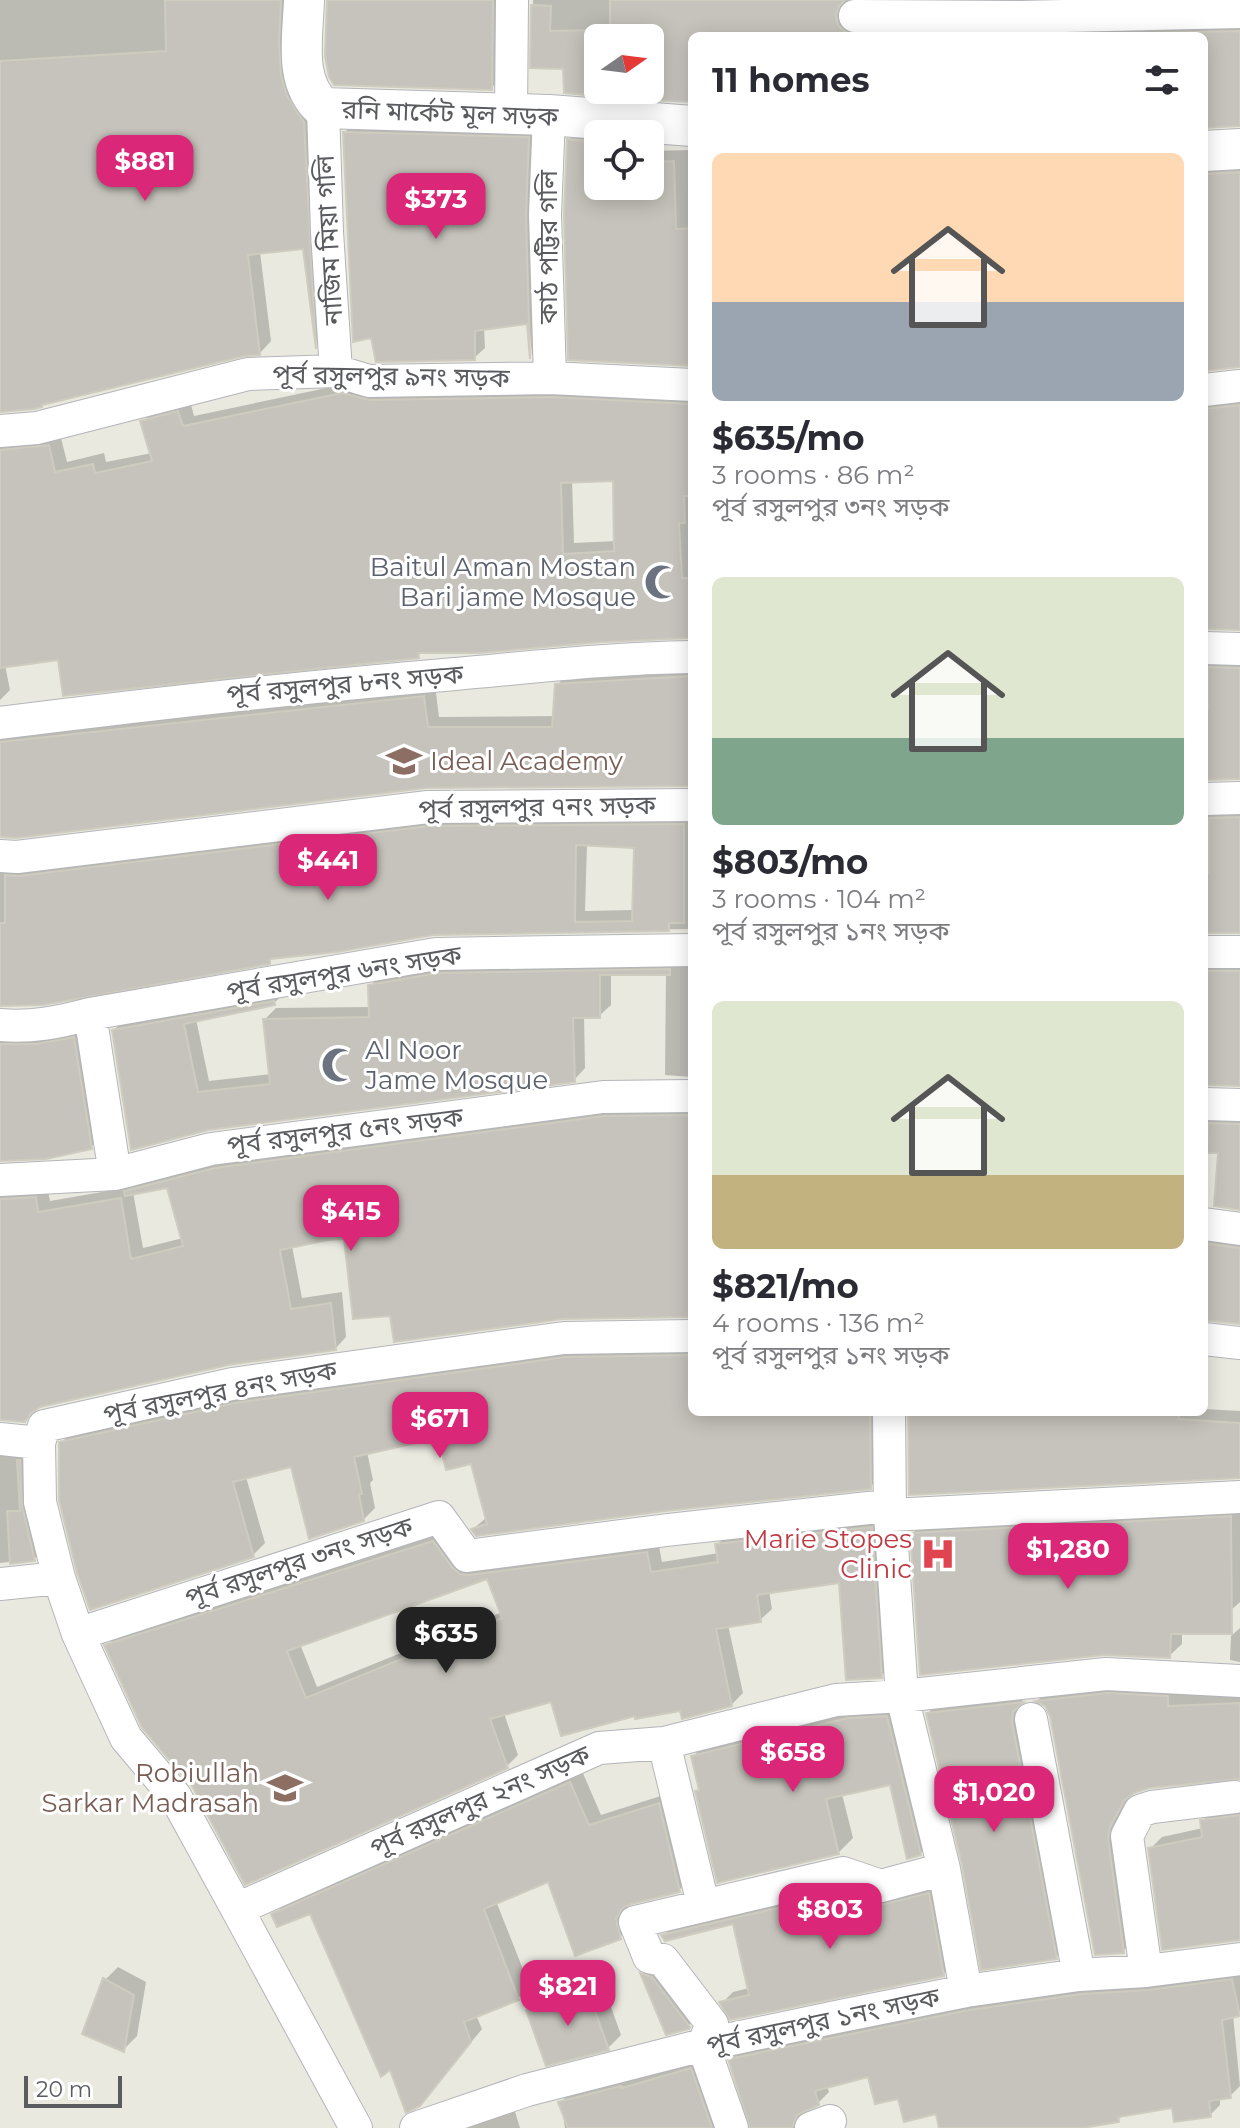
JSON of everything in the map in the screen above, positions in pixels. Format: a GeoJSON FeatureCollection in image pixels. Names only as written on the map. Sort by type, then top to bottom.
{"type":"FeatureCollection","features":[{"type":"Feature","properties":{"kind":"street","name":"রনি মার্কেট মূল সড়ক"},"geometry":{"type":"LineString","coordinates":[[304,0],[302,71],[314,100],[323,108],[530,115],[688,126]]}},
{"type":"Feature","properties":{"kind":"street","name":"কাঠ পট্টির গলি"},"geometry":{"type":"LineString","coordinates":[[512,0],[545,215],[550,378]]}},
{"type":"Feature","properties":{"kind":"street"},"geometry":{"type":"LineString","coordinates":[[855,17],[1240,12]]}},
{"type":"Feature","properties":{"kind":"street","name":"নাজিম মিয়া গলি"},"geometry":{"type":"LineString","coordinates":[[323,108],[336,371]]}},
{"type":"Feature","properties":{"kind":"street"},"geometry":{"type":"LineString","coordinates":[[1208,151],[1240,149]]}},
{"type":"Feature","properties":{"kind":"street","name":"পূর্ব রসুলপুর ৯নং সড়ক"},"geometry":{"type":"LineString","coordinates":[[0,431],[37,428],[248,374],[336,371],[369,381],[550,378],[688,385]]}},
{"type":"Feature","properties":{"kind":"street"},"geometry":{"type":"LineString","coordinates":[[1208,390],[1240,386]]}},
{"type":"Feature","properties":{"kind":"street"},"geometry":{"type":"LineString","coordinates":[[1208,648],[1240,649]]}},
{"type":"Feature","properties":{"kind":"street","name":"পূর্ব রসুলপুর ৮নং সড়ক"},"geometry":{"type":"LineString","coordinates":[[0,723],[364,682],[638,658],[688,657]]}},
{"type":"Feature","properties":{"kind":"street"},"geometry":{"type":"LineString","coordinates":[[1208,799],[1240,798]]}},
{"type":"Feature","properties":{"kind":"street","name":"পূর্ব রসুলপুর ৭নং সড়ক"},"geometry":{"type":"LineString","coordinates":[[0,856],[17,857],[428,807],[688,805]]}},
{"type":"Feature","properties":{"kind":"street","name":"পূর্ব রসুলপুর ৬নং সড়ক"},"geometry":{"type":"LineString","coordinates":[[0,1025],[17,1027],[46,1023],[436,954],[688,950]]}},
{"type":"Feature","properties":{"kind":"street"},"geometry":{"type":"LineString","coordinates":[[1208,952],[1240,952]]}},
{"type":"Feature","properties":{"kind":"street"},"geometry":{"type":"LineString","coordinates":[[90,1014],[115,1174]]}},
{"type":"Feature","properties":{"kind":"street","name":"পূর্ব রসুলপুর ৫নং সড়ক"},"geometry":{"type":"LineString","coordinates":[[0,1180],[115,1174],[211,1149],[603,1097],[688,1096]]}},
{"type":"Feature","properties":{"kind":"street"},"geometry":{"type":"LineString","coordinates":[[1208,1104],[1240,1105]]}},
{"type":"Feature","properties":{"kind":"street"},"geometry":{"type":"LineString","coordinates":[[1208,1225],[1240,1229]]}},
{"type":"Feature","properties":{"kind":"street","name":"পূর্ব রসুলপুর ৪নং সড়ক"},"geometry":{"type":"LineString","coordinates":[[39,1443],[44,1426],[232,1384],[564,1338],[688,1336]]}},
{"type":"Feature","properties":{"kind":"street"},"geometry":{"type":"LineString","coordinates":[[1208,1339],[1240,1343]]}},
{"type":"Feature","properties":{"kind":"street"},"geometry":{"type":"LineString","coordinates":[[889,1416],[890,1515],[902,1696],[944,1869],[966,1991]]}},
{"type":"Feature","properties":{"kind":"street"},"geometry":{"type":"LineString","coordinates":[[0,1439],[39,1443],[40,1502],[59,1578],[78,1634],[126,1738],[175,1796],[356,2128]]}},
{"type":"Feature","properties":{"kind":"street","name":"পূর্ব রসুলপুর ৩নং সড়ক"},"geometry":{"type":"LineString","coordinates":[[78,1634],[439,1517],[467,1556],[878,1507],[890,1515],[1240,1497]]}},
{"type":"Feature","properties":{"kind":"street"},"geometry":{"type":"LineString","coordinates":[[0,1584],[59,1578]]}},
{"type":"Feature","properties":{"kind":"street","name":"পূর্ব রসুলপুর ২নং সড়ক"},"geometry":{"type":"LineString","coordinates":[[237,1909],[599,1748],[664,1743],[836,1700],[1106,1674],[1240,1681]]}},
{"type":"Feature","properties":{"kind":"street"},"geometry":{"type":"LineString","coordinates":[[1031,1719],[1079,1975]]}},
{"type":"Feature","properties":{"kind":"street"},"geometry":{"type":"LineString","coordinates":[[664,1743],[703,1904]]}},
{"type":"Feature","properties":{"kind":"street"},"geometry":{"type":"LineString","coordinates":[[1146,1971],[1127,1836],[1140,1811],[1235,1797]]}},
{"type":"Feature","properties":{"kind":"street"},"geometry":{"type":"LineString","coordinates":[[732,2128],[703,2045],[712,2024],[663,1960],[649,1957],[635,1922],[843,1873],[881,1886],[944,1869]]}},
{"type":"Feature","properties":{"kind":"street","name":"পূর্ব রসুলপুর ১নং সড়ক"},"geometry":{"type":"LineString","coordinates":[[416,2128],[527,2090],[703,2045],[966,1991],[1079,1975],[1146,1971],[1240,1959]]}},
{"type":"Feature","properties":{"kind":"building"},"geometry":{"type":"Polygon","coordinates":[[[165,0],[281,0],[281,75],[287,96],[304,122],[316,349],[303,249],[248,255],[260,355],[244,356],[34,409],[0,412],[0,61],[166,51],[165,0]]]}},
{"type":"Feature","properties":{"kind":"building"},"geometry":{"type":"Polygon","coordinates":[[[327,0],[493,0],[492,90],[334,85],[329,77],[325,56],[327,0]]]}},
{"type":"Feature","properties":{"kind":"building"},"geometry":{"type":"Polygon","coordinates":[[[610,0],[845,0],[836,15],[838,25],[845,32],[688,32],[688,102],[664,101],[664,24],[610,24],[610,0]]]}},
{"type":"Feature","properties":{"kind":"building"},"geometry":{"type":"Polygon","coordinates":[[[531,5],[551,6],[550,31],[584,30],[584,95],[564,93],[563,69],[530,68],[531,5]]]}},
{"type":"Feature","properties":{"kind":"building"},"geometry":{"type":"Polygon","coordinates":[[[1240,31],[1240,126],[1208,128],[1208,32],[1196,32],[1240,31]]]}},
{"type":"Feature","properties":{"kind":"building"},"geometry":{"type":"Polygon","coordinates":[[[343,132],[529,137],[526,216],[530,359],[527,324],[475,331],[475,360],[376,362],[371,338],[353,342],[343,132]]]}},
{"type":"Feature","properties":{"kind":"building"},"geometry":{"type":"Polygon","coordinates":[[[567,139],[584,141],[584,200],[664,200],[664,161],[674,161],[676,229],[688,228],[688,366],[568,360],[564,215],[567,139]]]}},
{"type":"Feature","properties":{"kind":"building"},"geometry":{"type":"Polygon","coordinates":[[[1240,172],[1240,367],[1208,371],[1208,174],[1240,172]]]}},
{"type":"Feature","properties":{"kind":"building"},"geometry":{"type":"Polygon","coordinates":[[[342,393],[369,400],[550,397],[688,404],[688,496],[684,496],[685,523],[679,523],[682,578],[688,578],[688,638],[478,653],[418,653],[419,658],[63,696],[58,660],[0,668],[0,450],[49,445],[55,472],[93,464],[95,473],[152,461],[140,421],[178,411],[183,426],[342,393]],[[613,481],[561,483],[563,554],[614,551],[613,481]]]}},
{"type":"Feature","properties":{"kind":"building"},"geometry":{"type":"Polygon","coordinates":[[[1240,405],[1240,630],[1208,629],[1208,409],[1240,405]]]}},
{"type":"Feature","properties":{"kind":"building"},"geometry":{"type":"Polygon","coordinates":[[[1208,667],[1240,668],[1240,779],[1208,780],[1208,667]]]}},
{"type":"Feature","properties":{"kind":"building"},"geometry":{"type":"Polygon","coordinates":[[[688,676],[688,786],[426,788],[16,838],[0,837],[0,742],[424,696],[428,727],[552,727],[555,684],[688,676]]]}},
{"type":"Feature","properties":{"kind":"building"},"geometry":{"type":"Polygon","coordinates":[[[1240,817],[1240,933],[1208,933],[1209,818],[1240,817]]]}},
{"type":"Feature","properties":{"kind":"building"},"geometry":{"type":"Polygon","coordinates":[[[684,824],[684,923],[669,923],[669,931],[433,935],[337,952],[270,959],[270,964],[43,1005],[0,1006],[0,923],[5,923],[5,875],[19,876],[429,826],[684,824]],[[576,845],[575,922],[632,921],[634,848],[576,845]]]}},
{"type":"Feature","properties":{"kind":"building"},"geometry":{"type":"Polygon","coordinates":[[[670,969],[670,975],[600,975],[600,1018],[573,1018],[575,1082],[208,1130],[131,1150],[112,1030],[274,1001],[275,1005],[184,1024],[198,1092],[270,1084],[263,1019],[369,1017],[368,985],[438,973],[670,969]]]}},
{"type":"Feature","properties":{"kind":"building"},"geometry":{"type":"Polygon","coordinates":[[[1208,971],[1240,971],[1240,1086],[1208,1085],[1208,971]]]}},
{"type":"Feature","properties":{"kind":"building"},"geometry":{"type":"Polygon","coordinates":[[[74,1037],[92,1149],[46,1159],[0,1161],[0,1044],[36,1044],[74,1037]]]}},
{"type":"Feature","properties":{"kind":"building"},"geometry":{"type":"Polygon","coordinates":[[[688,1115],[688,1317],[562,1319],[394,1342],[390,1316],[353,1319],[344,1239],[328,1240],[280,1250],[291,1309],[331,1303],[336,1350],[228,1365],[40,1407],[25,1422],[0,1420],[0,1199],[36,1197],[38,1212],[121,1198],[131,1259],[183,1246],[167,1188],[125,1196],[124,1191],[215,1168],[604,1116],[688,1115]]]}},
{"type":"Feature","properties":{"kind":"building"},"geometry":{"type":"Polygon","coordinates":[[[1208,1123],[1240,1124],[1240,1210],[1214,1206],[1218,1153],[1208,1153],[1208,1123]]]}},
{"type":"Feature","properties":{"kind":"building"},"geometry":{"type":"Polygon","coordinates":[[[1208,1244],[1240,1248],[1240,1324],[1208,1320],[1208,1244]]]}},
{"type":"Feature","properties":{"kind":"building"},"geometry":{"type":"Polygon","coordinates":[[[688,1355],[688,1416],[870,1416],[871,1489],[665,1511],[476,1536],[471,1529],[487,1524],[471,1464],[446,1470],[438,1438],[354,1457],[364,1521],[309,1539],[291,1467],[233,1482],[254,1557],[90,1610],[77,1573],[59,1500],[59,1442],[235,1403],[565,1357],[688,1355]]]}},
{"type":"Feature","properties":{"kind":"building"},"geometry":{"type":"Polygon","coordinates":[[[908,1416],[1179,1416],[1179,1419],[1240,1423],[1240,1478],[909,1495],[908,1416]]]}},
{"type":"Feature","properties":{"kind":"building"},"geometry":{"type":"Polygon","coordinates":[[[17,1460],[20,1460],[22,1506],[35,1561],[10,1564],[7,1511],[20,1511],[17,1460]]]}},
{"type":"Feature","properties":{"kind":"building"},"geometry":{"type":"Polygon","coordinates":[[[1231,1516],[1232,1634],[1171,1634],[1170,1658],[1104,1655],[920,1675],[910,1533],[1231,1516]]]}},
{"type":"Feature","properties":{"kind":"building"},"geometry":{"type":"Polygon","coordinates":[[[872,1527],[882,1678],[846,1680],[839,1583],[757,1595],[761,1622],[716,1629],[732,1706],[682,1719],[680,1711],[635,1719],[635,1716],[561,1736],[551,1702],[490,1719],[508,1768],[245,1885],[185,1773],[182,1775],[142,1728],[104,1645],[433,1541],[452,1567],[460,1574],[469,1575],[647,1552],[651,1572],[718,1562],[715,1544],[872,1527]],[[487,1579],[287,1651],[306,1698],[502,1618],[487,1579]]]}},
{"type":"Feature","properties":{"kind":"building"},"geometry":{"type":"Polygon","coordinates":[[[1107,1693],[1168,1696],[1168,1706],[1240,1703],[1240,1779],[1149,1788],[1134,1793],[1124,1801],[1110,1827],[1108,1839],[1124,1953],[1095,1955],[1050,1716],[1045,1706],[1035,1701],[1107,1693]]]}},
{"type":"Feature","properties":{"kind":"building"},"geometry":{"type":"Polygon","coordinates":[[[1024,1702],[1013,1712],[1012,1722],[1057,1959],[981,1970],[962,1865],[926,1713],[1024,1702]]]}},
{"type":"Feature","properties":{"kind":"building"},"geometry":{"type":"Polygon","coordinates":[[[887,1716],[921,1855],[907,1859],[890,1785],[826,1799],[839,1854],[717,1883],[695,1791],[699,1790],[691,1756],[848,1718],[887,1716]]]}},
{"type":"Feature","properties":{"kind":"building"},"geometry":{"type":"Polygon","coordinates":[[[570,1782],[589,1825],[659,1803],[680,1892],[622,1908],[616,1919],[621,1939],[575,1956],[548,1882],[484,1909],[519,2000],[464,2022],[471,2042],[420,2106],[406,2113],[390,2070],[381,2077],[310,1914],[277,1927],[271,1914],[570,1782]]]}},
{"type":"Feature","properties":{"kind":"building"},"geometry":{"type":"Polygon","coordinates":[[[1240,1815],[1240,1940],[1162,1950],[1148,1848],[1202,1837],[1200,1820],[1240,1815]]]}},
{"type":"Feature","properties":{"kind":"building"},"geometry":{"type":"Polygon","coordinates":[[[842,1893],[875,1904],[885,1904],[929,1893],[944,1976],[730,2020],[719,2002],[749,1995],[733,1924],[665,1941],[661,1935],[842,1893]]]}},
{"type":"Feature","properties":{"kind":"building"},"geometry":{"type":"Polygon","coordinates":[[[640,1973],[652,1977],[689,2029],[666,2035],[640,1973]]]}},
{"type":"Feature","properties":{"kind":"building"},"geometry":{"type":"Polygon","coordinates":[[[103,1978],[134,1995],[124,2052],[82,2034],[103,1978]]]}},
{"type":"Feature","properties":{"kind":"building"},"geometry":{"type":"Polygon","coordinates":[[[1232,1979],[1240,2016],[1222,2020],[1231,2098],[1209,2101],[1211,2117],[1174,2122],[1172,2108],[1118,2117],[1119,2122],[1082,2128],[939,2128],[936,2114],[904,2122],[898,2099],[875,2104],[868,2077],[815,2091],[819,2105],[797,2115],[792,2128],[750,2128],[728,2059],[969,2010],[1081,1994],[1148,1990],[1232,1979]]]}},
{"type":"Feature","properties":{"kind":"building"},"geometry":{"type":"Polygon","coordinates":[[[587,1988],[609,2050],[546,2066],[526,2010],[587,1988]]]}},
{"type":"Feature","properties":{"kind":"building"},"geometry":{"type":"Polygon","coordinates":[[[691,2068],[712,2128],[568,2128],[558,2102],[622,2088],[691,2068]]]}},
{"type":"Feature","properties":{"kind":"place","name":"Baitul Aman Mostan Bari jame Mosque"},"geometry":{"type":"Point","coordinates":[662,582]}},
{"type":"Feature","properties":{"kind":"place","name":"Ideal Academy"},"geometry":{"type":"Point","coordinates":[404,761]}},
{"type":"Feature","properties":{"kind":"place","name":"Al Noor Jame Mosque"},"geometry":{"type":"Point","coordinates":[339,1065]}},
{"type":"Feature","properties":{"kind":"place","name":"Marie Stopes Clinic"},"geometry":{"type":"Point","coordinates":[938,1554]}},
{"type":"Feature","properties":{"kind":"place","name":"Robiullah Sarkar Madrasah"},"geometry":{"type":"Point","coordinates":[285,1788]}}]}
